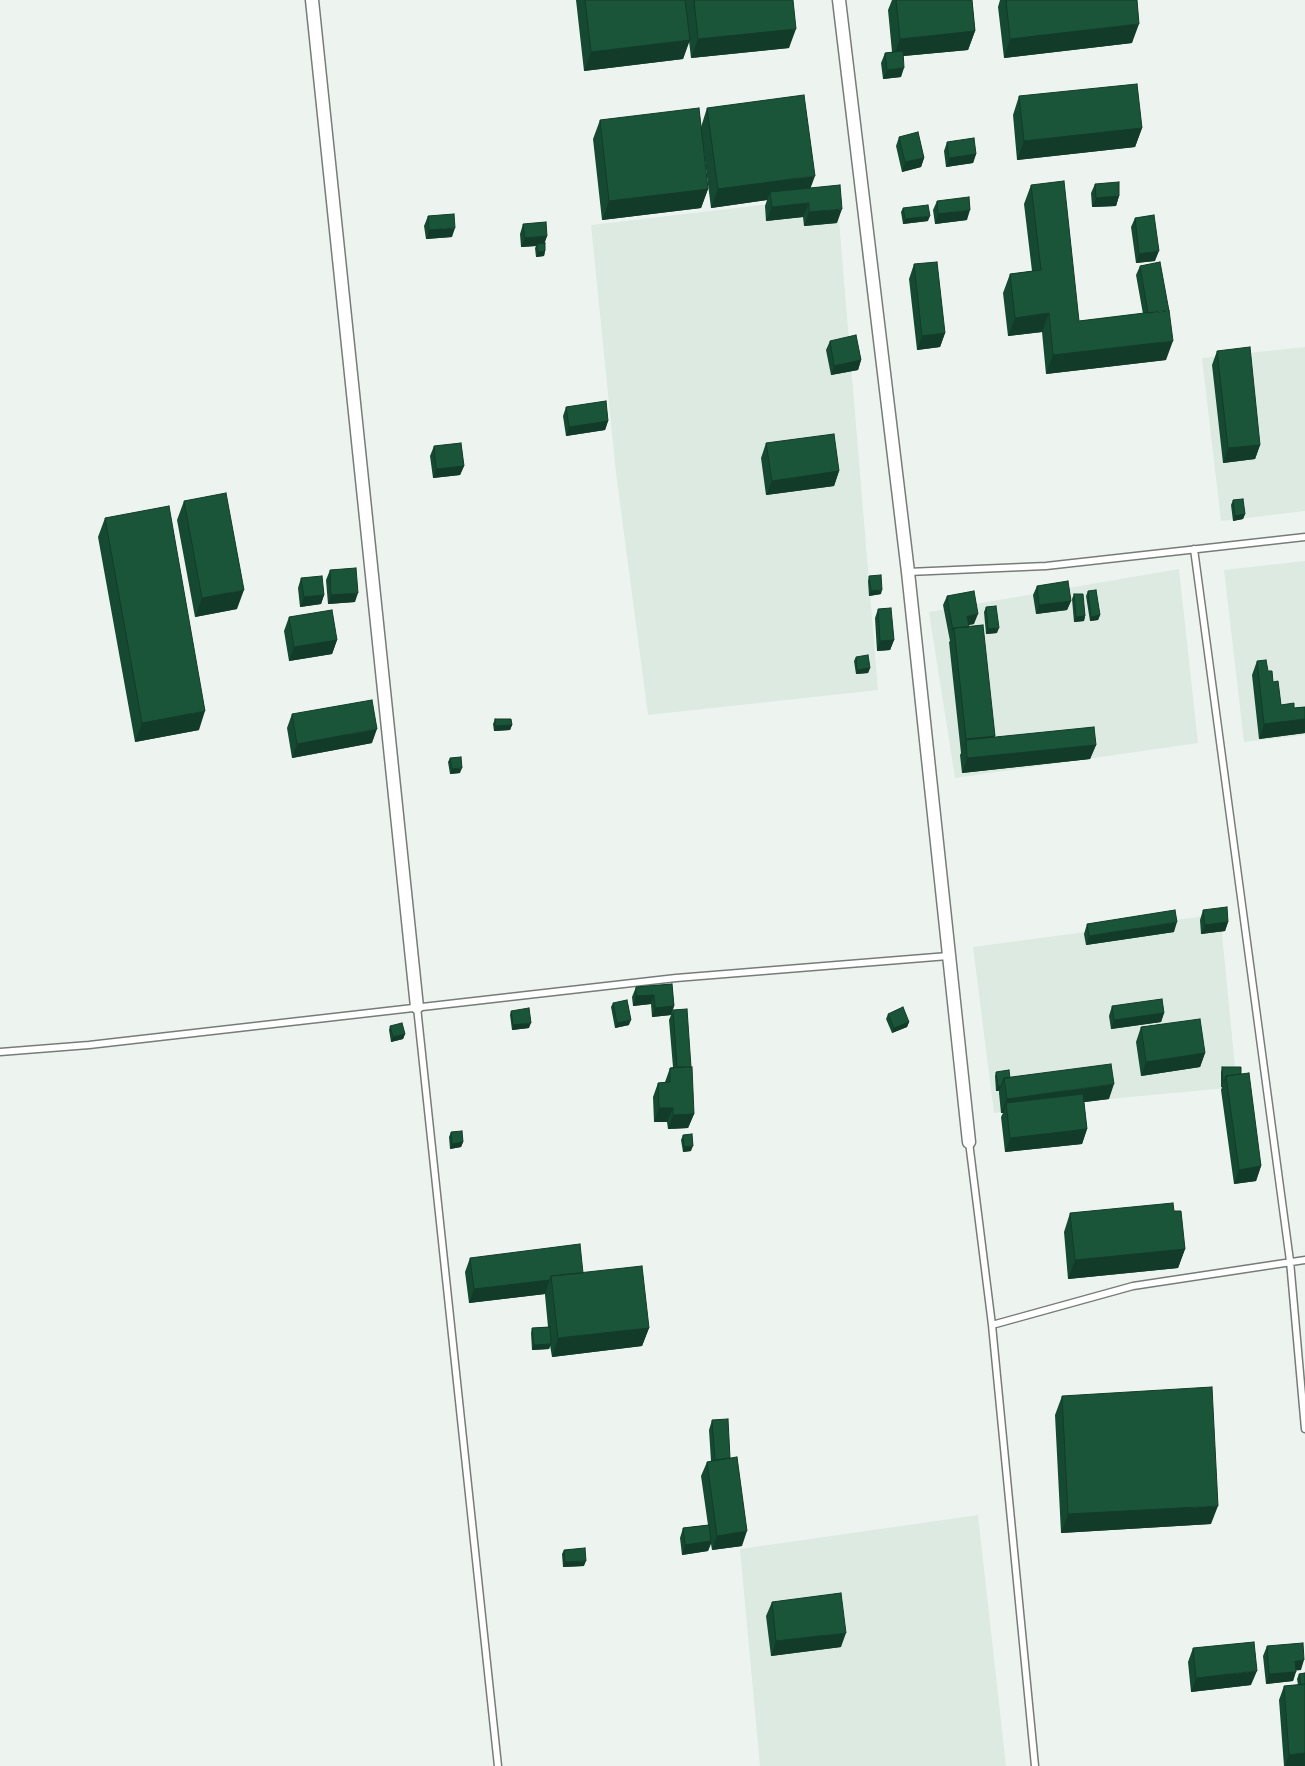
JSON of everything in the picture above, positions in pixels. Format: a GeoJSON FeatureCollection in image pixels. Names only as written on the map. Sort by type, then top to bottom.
{"type":"FeatureCollection","features":[{"type":"Feature","properties":{"kind":"street"},"geometry":{"type":"LineString","coordinates":[[312,0],[416,1007]]}},
{"type":"Feature","properties":{"kind":"street"},"geometry":{"type":"LineString","coordinates":[[839,0],[908,572],[969,1142]]}},
{"type":"Feature","properties":{"kind":"lane"},"geometry":{"type":"LineString","coordinates":[[908,572],[1046,566],[1305,537]]}},
{"type":"Feature","properties":{"kind":"lane"},"geometry":{"type":"LineString","coordinates":[[1194,550],[1290,1261],[1305,1429]]}},
{"type":"Feature","properties":{"kind":"lane"},"geometry":{"type":"LineString","coordinates":[[0,1052],[89,1045],[676,978],[948,956]]}},
{"type":"Feature","properties":{"kind":"lane"},"geometry":{"type":"LineString","coordinates":[[416,1007],[498,1766]]}},
{"type":"Feature","properties":{"kind":"lane"},"geometry":{"type":"LineString","coordinates":[[969,1142],[992,1325],[1035,1766]]}},
{"type":"Feature","properties":{"kind":"lane"},"geometry":{"type":"LineString","coordinates":[[992,1325],[1133,1286],[1305,1260]]}},
{"type":"Feature","properties":{"kind":"shaded area"},"geometry":{"type":"Polygon","coordinates":[[[837,196],[878,690],[648,715],[616,473],[591,225],[837,196]]]}},
{"type":"Feature","properties":{"kind":"shaded area"},"geometry":{"type":"Polygon","coordinates":[[[1305,347],[1305,511],[1221,521],[1202,358],[1305,347]]]}},
{"type":"Feature","properties":{"kind":"shaded area"},"geometry":{"type":"Polygon","coordinates":[[[1305,561],[1305,735],[1244,742],[1224,570],[1305,561]]]}},
{"type":"Feature","properties":{"kind":"shaded area"},"geometry":{"type":"Polygon","coordinates":[[[1179,569],[1198,743],[955,778],[929,612],[1179,569]]]}},
{"type":"Feature","properties":{"kind":"shaded area"},"geometry":{"type":"Polygon","coordinates":[[[1220,914],[1237,1087],[1109,1099],[994,1113],[973,947],[1220,914]]]}},
{"type":"Feature","properties":{"kind":"shaded area"},"geometry":{"type":"Polygon","coordinates":[[[978,1515],[1006,1766],[760,1766],[740,1549],[978,1515]]]}},
{"type":"Feature","properties":{"kind":"building"},"geometry":{"type":"Polygon","coordinates":[[[585,0],[685,0],[690,40],[591,52],[585,0]]]}},
{"type":"Feature","properties":{"kind":"building"},"geometry":{"type":"Polygon","coordinates":[[[694,0],[793,0],[796,29],[698,39],[694,0]]]}},
{"type":"Feature","properties":{"kind":"building"},"geometry":{"type":"Polygon","coordinates":[[[896,0],[972,0],[975,31],[900,39],[896,0]]]}},
{"type":"Feature","properties":{"kind":"building"},"geometry":{"type":"Polygon","coordinates":[[[1006,0],[1137,0],[1139,24],[1010,39],[1006,0]]]}},
{"type":"Feature","properties":{"kind":"building"},"geometry":{"type":"Polygon","coordinates":[[[903,51],[904,68],[887,70],[885,53],[903,51]]]}},
{"type":"Feature","properties":{"kind":"building"},"geometry":{"type":"Polygon","coordinates":[[[1137,84],[1142,128],[1024,141],[1019,96],[1137,84]]]}},
{"type":"Feature","properties":{"kind":"building"},"geometry":{"type":"Polygon","coordinates":[[[804,95],[815,176],[718,189],[707,108],[804,95]]]}},
{"type":"Feature","properties":{"kind":"building"},"geometry":{"type":"Polygon","coordinates":[[[699,108],[708,189],[609,201],[600,120],[699,108]]]}},
{"type":"Feature","properties":{"kind":"building"},"geometry":{"type":"Polygon","coordinates":[[[918,132],[924,158],[905,162],[899,137],[918,132]]]}},
{"type":"Feature","properties":{"kind":"building"},"geometry":{"type":"Polygon","coordinates":[[[974,138],[976,154],[949,158],[947,142],[974,138]]]}},
{"type":"Feature","properties":{"kind":"building"},"geometry":{"type":"Polygon","coordinates":[[[1064,181],[1079,321],[1169,310],[1173,341],[1053,355],[1049,313],[1015,318],[1010,274],[1041,270],[1031,185],[1064,181]]]}},
{"type":"Feature","properties":{"kind":"building"},"geometry":{"type":"Polygon","coordinates":[[[1119,182],[1119,196],[1096,198],[1095,184],[1119,182]]]}},
{"type":"Feature","properties":{"kind":"building"},"geometry":{"type":"Polygon","coordinates":[[[840,185],[842,209],[809,212],[809,203],[772,207],[770,192],[840,185]]]}},
{"type":"Feature","properties":{"kind":"building"},"geometry":{"type":"Polygon","coordinates":[[[969,197],[970,210],[938,214],[937,201],[969,197]]]}},
{"type":"Feature","properties":{"kind":"building"},"geometry":{"type":"Polygon","coordinates":[[[928,205],[930,216],[905,219],[903,208],[928,205]]]}},
{"type":"Feature","properties":{"kind":"building"},"geometry":{"type":"Polygon","coordinates":[[[454,214],[455,228],[429,230],[428,216],[454,214]]]}},
{"type":"Feature","properties":{"kind":"building"},"geometry":{"type":"Polygon","coordinates":[[[1154,215],[1159,251],[1139,254],[1135,218],[1154,215]]]}},
{"type":"Feature","properties":{"kind":"building"},"geometry":{"type":"Polygon","coordinates":[[[546,222],[547,236],[525,238],[523,224],[546,222]]]}},
{"type":"Feature","properties":{"kind":"building"},"geometry":{"type":"Polygon","coordinates":[[[545,243],[545,251],[538,252],[537,244],[545,243]]]}},
{"type":"Feature","properties":{"kind":"building"},"geometry":{"type":"Polygon","coordinates":[[[937,262],[945,333],[922,336],[914,264],[937,262]]]}},
{"type":"Feature","properties":{"kind":"building"},"geometry":{"type":"Polygon","coordinates":[[[1160,262],[1169,311],[1148,313],[1140,266],[1160,262]]]}},
{"type":"Feature","properties":{"kind":"building"},"geometry":{"type":"Polygon","coordinates":[[[856,335],[861,360],[834,366],[830,341],[856,335]]]}},
{"type":"Feature","properties":{"kind":"building"},"geometry":{"type":"Polygon","coordinates":[[[1250,347],[1260,445],[1228,448],[1217,351],[1250,347]]]}},
{"type":"Feature","properties":{"kind":"building"},"geometry":{"type":"Polygon","coordinates":[[[606,401],[608,421],[569,427],[566,407],[606,401]]]}},
{"type":"Feature","properties":{"kind":"building"},"geometry":{"type":"Polygon","coordinates":[[[834,434],[839,471],[772,481],[766,443],[834,434]]]}},
{"type":"Feature","properties":{"kind":"building"},"geometry":{"type":"Polygon","coordinates":[[[461,443],[464,466],[436,469],[434,446],[461,443]]]}},
{"type":"Feature","properties":{"kind":"building"},"geometry":{"type":"Polygon","coordinates":[[[226,493],[244,590],[202,598],[184,501],[226,493]]]}},
{"type":"Feature","properties":{"kind":"building"},"geometry":{"type":"Polygon","coordinates":[[[1243,499],[1245,514],[1235,516],[1233,500],[1243,499]]]}},
{"type":"Feature","properties":{"kind":"building"},"geometry":{"type":"Polygon","coordinates":[[[169,506],[205,711],[142,723],[105,518],[169,506]]]}},
{"type":"Feature","properties":{"kind":"building"},"geometry":{"type":"Polygon","coordinates":[[[356,568],[358,593],[331,595],[330,570],[356,568]]]}},
{"type":"Feature","properties":{"kind":"building"},"geometry":{"type":"Polygon","coordinates":[[[881,575],[882,590],[871,591],[869,576],[881,575]]]}},
{"type":"Feature","properties":{"kind":"building"},"geometry":{"type":"Polygon","coordinates":[[[322,576],[324,595],[304,597],[301,578],[322,576]]]}},
{"type":"Feature","properties":{"kind":"building"},"geometry":{"type":"Polygon","coordinates":[[[1068,581],[1071,601],[1039,605],[1037,586],[1068,581]]]}},
{"type":"Feature","properties":{"kind":"building"},"geometry":{"type":"Polygon","coordinates":[[[1096,590],[1100,615],[1091,617],[1088,591],[1096,590]]]}},
{"type":"Feature","properties":{"kind":"building"},"geometry":{"type":"Polygon","coordinates":[[[974,591],[978,614],[967,616],[969,627],[954,628],[953,631],[947,596],[974,591]]]}},
{"type":"Feature","properties":{"kind":"building"},"geometry":{"type":"Polygon","coordinates":[[[1074,594],[1083,594],[1085,616],[1076,617],[1074,594]]]}},
{"type":"Feature","properties":{"kind":"building"},"geometry":{"type":"Polygon","coordinates":[[[996,606],[999,628],[988,629],[986,607],[996,606]]]}},
{"type":"Feature","properties":{"kind":"building"},"geometry":{"type":"Polygon","coordinates":[[[891,608],[894,640],[880,641],[878,609],[891,608]]]}},
{"type":"Feature","properties":{"kind":"building"},"geometry":{"type":"Polygon","coordinates":[[[332,610],[337,640],[294,647],[289,617],[332,610]]]}},
{"type":"Feature","properties":{"kind":"building"},"geometry":{"type":"Polygon","coordinates":[[[983,625],[995,736],[966,739],[954,628],[983,625]]]}},
{"type":"Feature","properties":{"kind":"building"},"geometry":{"type":"Polygon","coordinates":[[[868,655],[870,668],[857,670],[856,657],[868,655]]]}},
{"type":"Feature","properties":{"kind":"building"},"geometry":{"type":"Polygon","coordinates":[[[1266,660],[1268,671],[1272,671],[1273,682],[1278,681],[1281,705],[1294,703],[1294,708],[1305,707],[1305,719],[1264,724],[1257,661],[1266,660]]]}},
{"type":"Feature","properties":{"kind":"building"},"geometry":{"type":"Polygon","coordinates":[[[372,700],[377,729],[297,744],[292,714],[372,700]]]}},
{"type":"Feature","properties":{"kind":"building"},"geometry":{"type":"Polygon","coordinates":[[[495,719],[511,719],[512,725],[495,726],[495,719]]]}},
{"type":"Feature","properties":{"kind":"building"},"geometry":{"type":"Polygon","coordinates":[[[1094,727],[1096,745],[967,758],[966,740],[1094,727]]]}},
{"type":"Feature","properties":{"kind":"building"},"geometry":{"type":"Polygon","coordinates":[[[461,757],[462,768],[452,769],[450,758],[461,757]]]}},
{"type":"Feature","properties":{"kind":"building"},"geometry":{"type":"Polygon","coordinates":[[[1227,907],[1228,922],[1205,925],[1203,910],[1227,907]]]}},
{"type":"Feature","properties":{"kind":"building"},"geometry":{"type":"Polygon","coordinates":[[[1175,910],[1177,922],[1089,936],[1087,924],[1175,910]]]}},
{"type":"Feature","properties":{"kind":"building"},"geometry":{"type":"Polygon","coordinates":[[[672,984],[674,1006],[655,1008],[654,995],[636,996],[636,987],[672,984]]]}},
{"type":"Feature","properties":{"kind":"building"},"geometry":{"type":"Polygon","coordinates":[[[1162,999],[1164,1013],[1114,1020],[1112,1006],[1162,999]]]}},
{"type":"Feature","properties":{"kind":"building"},"geometry":{"type":"Polygon","coordinates":[[[627,1000],[631,1020],[617,1023],[613,1003],[627,1000]]]}},
{"type":"Feature","properties":{"kind":"building"},"geometry":{"type":"Polygon","coordinates":[[[903,1007],[909,1022],[894,1028],[888,1014],[903,1007]]]}},
{"type":"Feature","properties":{"kind":"building"},"geometry":{"type":"Polygon","coordinates":[[[529,1008],[531,1023],[513,1025],[511,1011],[529,1008]]]}},
{"type":"Feature","properties":{"kind":"building"},"geometry":{"type":"Polygon","coordinates":[[[687,1009],[691,1067],[677,1067],[673,1010],[687,1009]]]}},
{"type":"Feature","properties":{"kind":"building"},"geometry":{"type":"Polygon","coordinates":[[[1200,1019],[1205,1053],[1146,1062],[1141,1027],[1200,1019]]]}},
{"type":"Feature","properties":{"kind":"building"},"geometry":{"type":"Polygon","coordinates":[[[402,1023],[405,1034],[393,1037],[390,1026],[402,1023]]]}},
{"type":"Feature","properties":{"kind":"building"},"geometry":{"type":"Polygon","coordinates":[[[1111,1064],[1114,1084],[1007,1099],[1004,1078],[1111,1064]]]}},
{"type":"Feature","properties":{"kind":"building"},"geometry":{"type":"Polygon","coordinates":[[[692,1067],[694,1114],[673,1115],[673,1108],[659,1108],[658,1083],[670,1082],[670,1068],[692,1067]]]}},
{"type":"Feature","properties":{"kind":"building"},"geometry":{"type":"Polygon","coordinates":[[[1222,1067],[1241,1067],[1241,1074],[1226,1076],[1223,1082],[1222,1067]]]}},
{"type":"Feature","properties":{"kind":"building"},"geometry":{"type":"Polygon","coordinates":[[[1009,1070],[1010,1078],[1004,1078],[1001,1086],[998,1086],[996,1072],[1009,1070]]]}},
{"type":"Feature","properties":{"kind":"building"},"geometry":{"type":"Polygon","coordinates":[[[1249,1073],[1261,1166],[1239,1170],[1226,1076],[1249,1073]]]}},
{"type":"Feature","properties":{"kind":"building"},"geometry":{"type":"Polygon","coordinates":[[[1083,1094],[1087,1129],[1010,1138],[1006,1103],[1083,1094]]]}},
{"type":"Feature","properties":{"kind":"building"},"geometry":{"type":"Polygon","coordinates":[[[462,1131],[463,1142],[452,1144],[451,1132],[462,1131]]]}},
{"type":"Feature","properties":{"kind":"building"},"geometry":{"type":"Polygon","coordinates":[[[692,1134],[693,1146],[684,1147],[683,1135],[692,1134]]]}},
{"type":"Feature","properties":{"kind":"building"},"geometry":{"type":"Polygon","coordinates":[[[1173,1203],[1174,1211],[1181,1211],[1185,1249],[1075,1260],[1070,1213],[1173,1203]]]}},
{"type":"Feature","properties":{"kind":"building"},"geometry":{"type":"Polygon","coordinates":[[[580,1244],[583,1273],[551,1276],[550,1280],[474,1289],[470,1258],[580,1244]]]}},
{"type":"Feature","properties":{"kind":"building"},"geometry":{"type":"Polygon","coordinates":[[[642,1266],[649,1328],[558,1338],[551,1276],[642,1266]]]}},
{"type":"Feature","properties":{"kind":"building"},"geometry":{"type":"Polygon","coordinates":[[[550,1327],[551,1344],[534,1345],[532,1328],[550,1327]]]}},
{"type":"Feature","properties":{"kind":"building"},"geometry":{"type":"Polygon","coordinates":[[[1212,1387],[1218,1506],[1068,1514],[1062,1396],[1212,1387]]]}},
{"type":"Feature","properties":{"kind":"building"},"geometry":{"type":"Polygon","coordinates":[[[728,1419],[730,1458],[715,1460],[712,1420],[728,1419]]]}},
{"type":"Feature","properties":{"kind":"building"},"geometry":{"type":"Polygon","coordinates":[[[737,1457],[747,1531],[717,1536],[707,1462],[737,1457]]]}},
{"type":"Feature","properties":{"kind":"building"},"geometry":{"type":"Polygon","coordinates":[[[709,1525],[711,1541],[685,1545],[683,1528],[709,1525]]]}},
{"type":"Feature","properties":{"kind":"building"},"geometry":{"type":"Polygon","coordinates":[[[585,1548],[586,1561],[565,1562],[564,1550],[585,1548]]]}},
{"type":"Feature","properties":{"kind":"building"},"geometry":{"type":"Polygon","coordinates":[[[841,1593],[846,1633],[776,1641],[772,1602],[841,1593]]]}},
{"type":"Feature","properties":{"kind":"building"},"geometry":{"type":"Polygon","coordinates":[[[1254,1642],[1257,1671],[1196,1678],[1193,1648],[1254,1642]]]}},
{"type":"Feature","properties":{"kind":"building"},"geometry":{"type":"Polygon","coordinates":[[[1303,1643],[1304,1660],[1295,1661],[1296,1672],[1269,1674],[1267,1646],[1303,1643]]]}},
{"type":"Feature","properties":{"kind":"building"},"geometry":{"type":"Polygon","coordinates":[[[1305,1673],[1305,1684],[1301,1685],[1299,1674],[1305,1673]]]}},
{"type":"Feature","properties":{"kind":"building"},"geometry":{"type":"Polygon","coordinates":[[[1305,1684],[1305,1753],[1289,1755],[1284,1686],[1305,1684]]]}}]}
